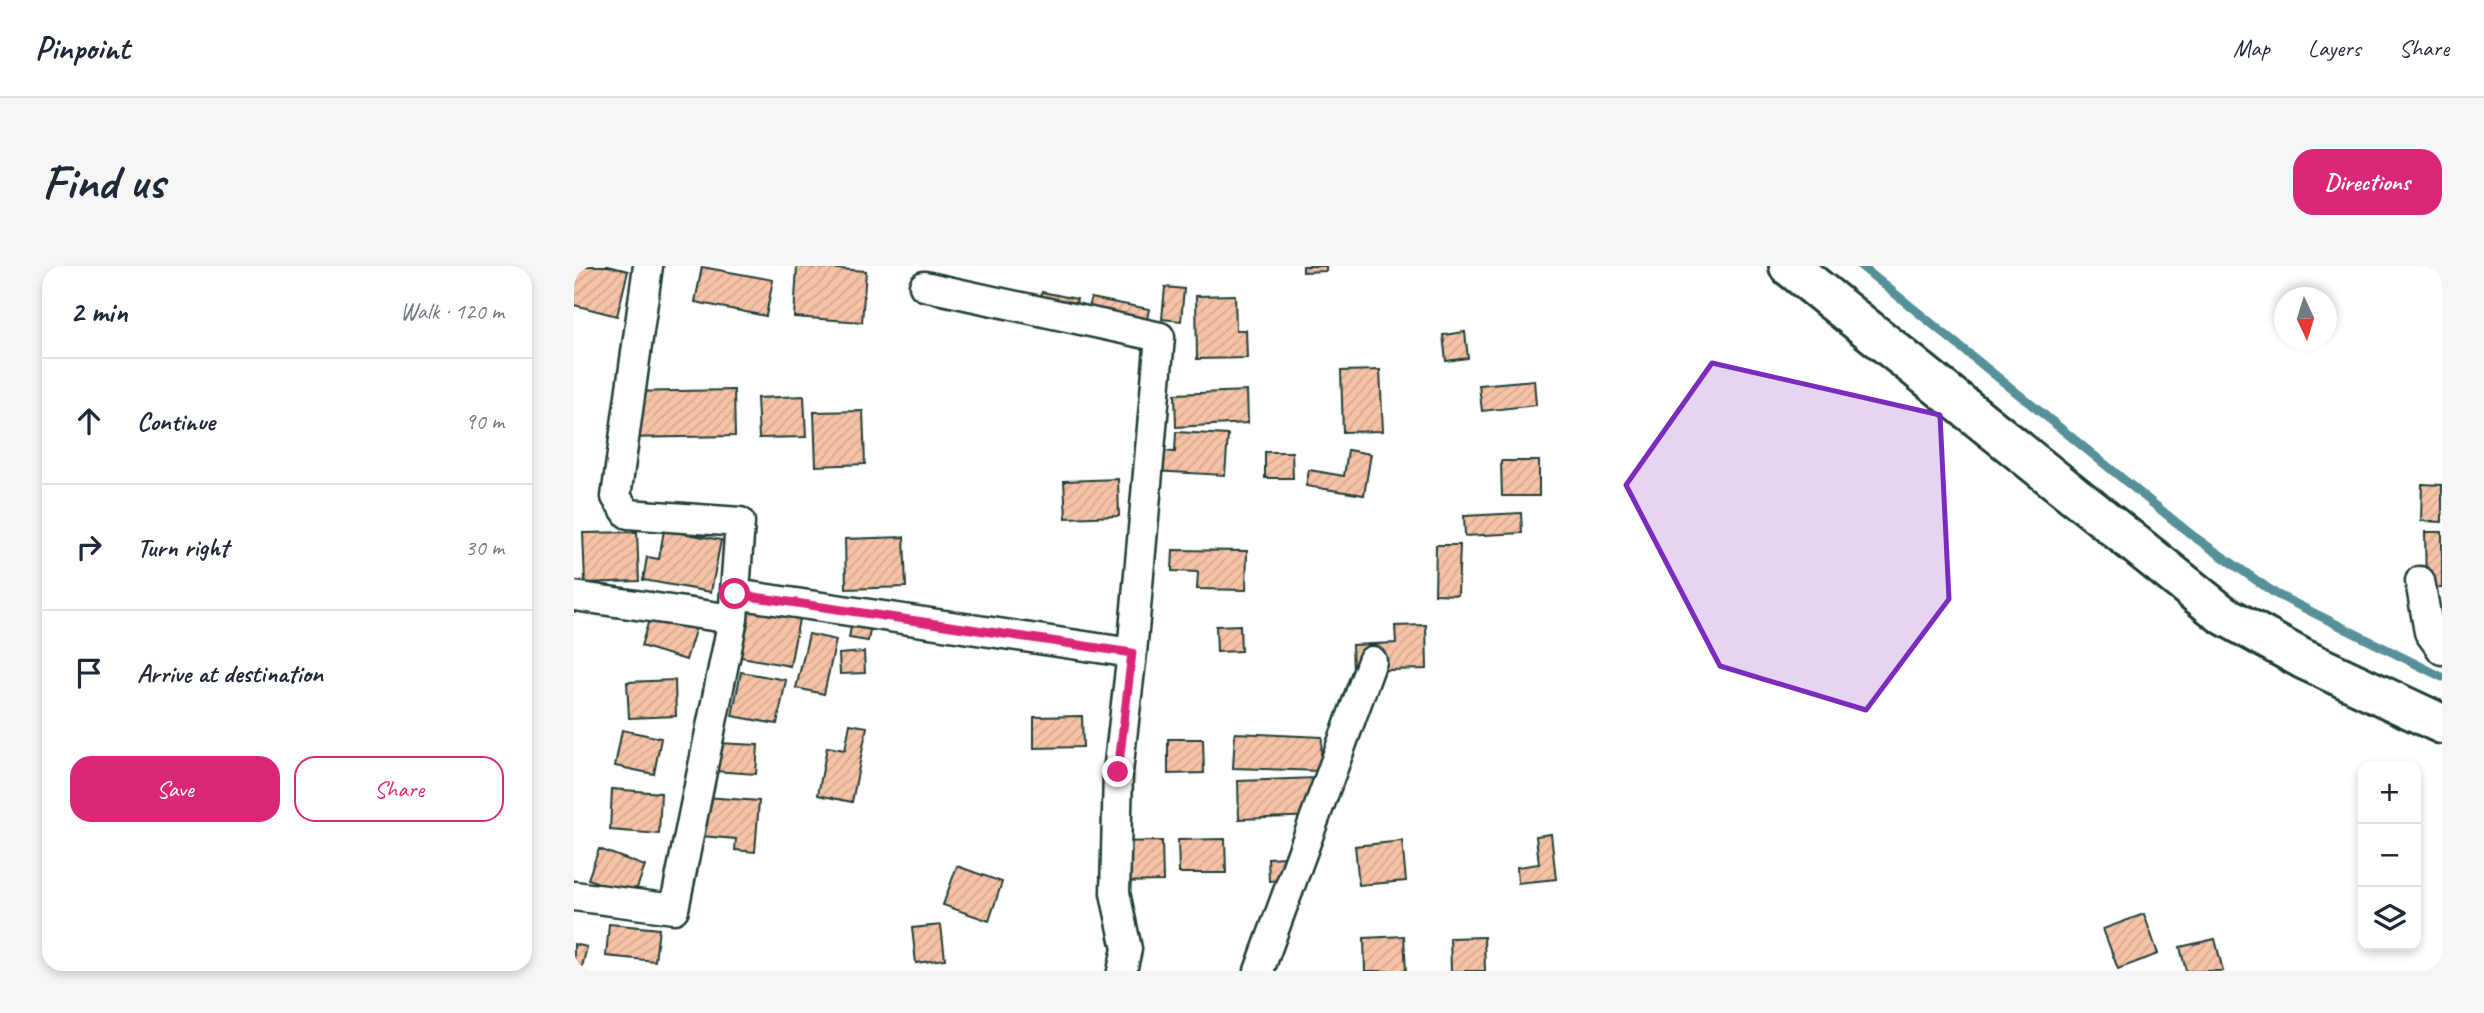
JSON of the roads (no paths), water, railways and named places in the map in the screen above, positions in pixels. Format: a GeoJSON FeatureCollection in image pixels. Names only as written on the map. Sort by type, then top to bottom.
{"type":"FeatureCollection","features":[{"type":"Feature","properties":{"kind":"street"},"geometry":{"type":"LineString","coordinates":[[574,896],[674,909],[734,606],[740,522],[628,514],[616,497],[649,266]]}},
{"type":"Feature","properties":{"kind":"street"},"geometry":{"type":"LineString","coordinates":[[1789,266],[2222,614],[2303,659],[2442,724]]}},
{"type":"Feature","properties":{"kind":"street"},"geometry":{"type":"LineString","coordinates":[[924,286],[1160,337],[1132,653],[1118,772],[1115,893],[1127,950],[1122,971]]}},
{"type":"Feature","properties":{"kind":"street"},"geometry":{"type":"LineString","coordinates":[[2420,581],[2430,632],[2442,650]]}},
{"type":"Feature","properties":{"kind":"street"},"geometry":{"type":"LineString","coordinates":[[574,596],[734,606],[1132,653]]}},
{"type":"Feature","properties":{"kind":"street"},"geometry":{"type":"LineString","coordinates":[[1259,971],[1372,661]]}},
{"type":"Feature","properties":{"kind":"waterway"},"geometry":{"type":"LineString","coordinates":[[1861,266],[2193,536],[2276,594],[2442,677]]}}]}
